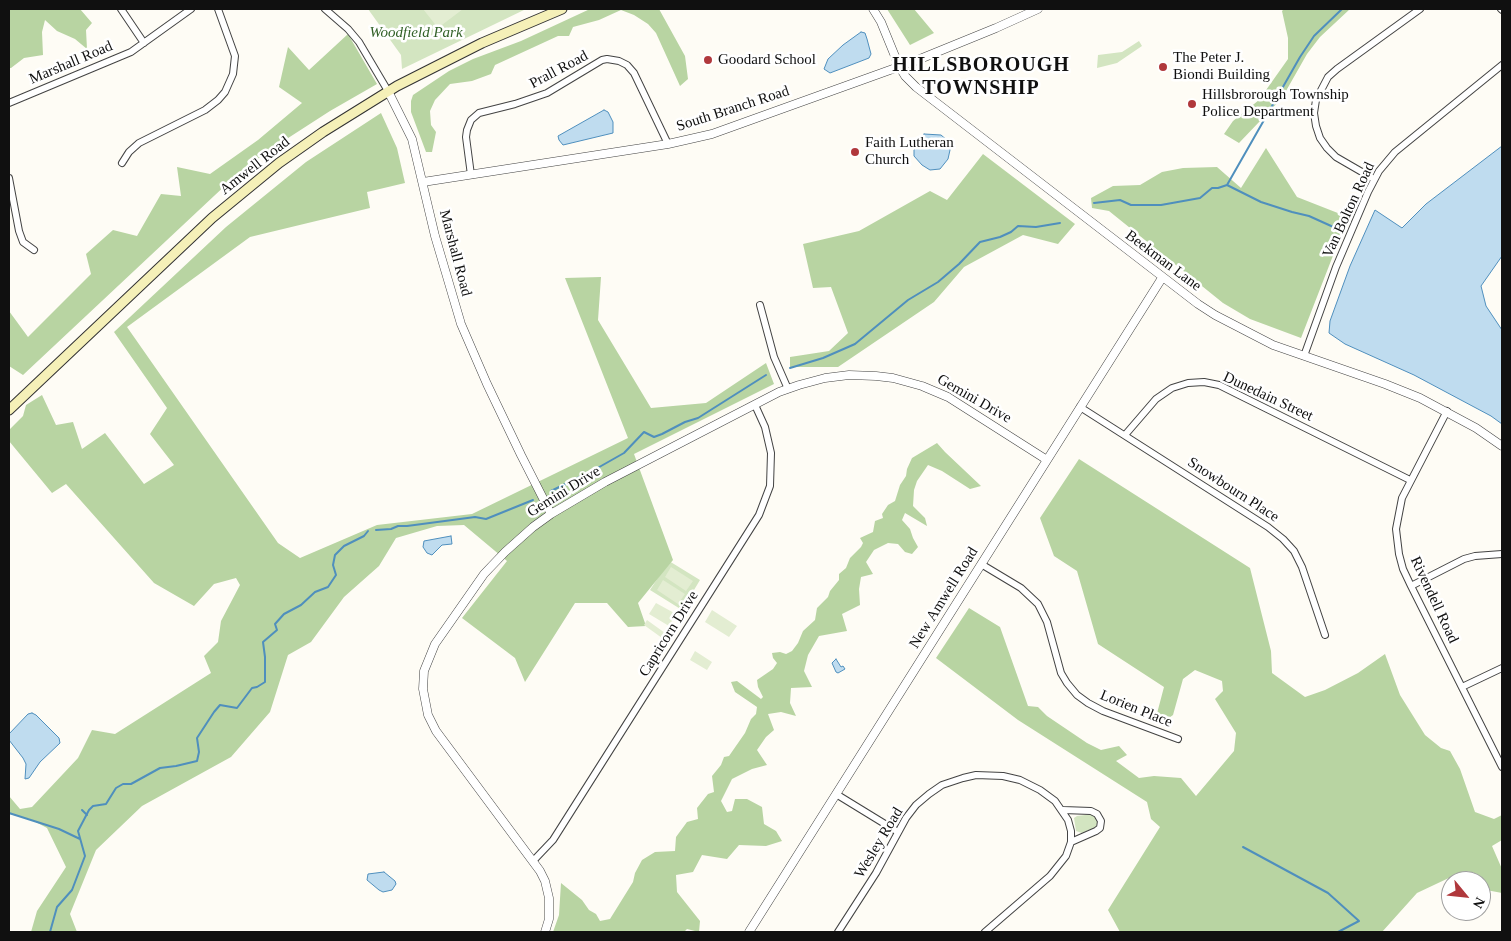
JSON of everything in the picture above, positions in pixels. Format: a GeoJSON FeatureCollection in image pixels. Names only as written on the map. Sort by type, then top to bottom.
{"type":"FeatureCollection","features":[{"type":"Feature","properties":{"kind":"main road","name":"Amwell Road"},"geometry":{"type":"LineString","coordinates":[[9,410],[182,246],[240,194],[323,132],[388,91],[449,59],[562,9]]}},
{"type":"Feature","properties":{"kind":"street"},"geometry":{"type":"LineString","coordinates":[[121,9],[144,42]]}},
{"type":"Feature","properties":{"kind":"street","name":"Marshall Road"},"geometry":{"type":"LineString","coordinates":[[9,103],[118,59],[191,9]]}},
{"type":"Feature","properties":{"kind":"street"},"geometry":{"type":"LineString","coordinates":[[122,162],[139,143],[205,110],[225,92],[233,74],[234,56],[218,9]]}},
{"type":"Feature","properties":{"kind":"street","name":"Marshall Road"},"geometry":{"type":"LineString","coordinates":[[325,9],[348,29],[359,42],[388,91],[412,139],[435,236],[461,324],[487,384],[551,514]]}},
{"type":"Feature","properties":{"kind":"street","name":"Beekman Lane"},"geometry":{"type":"LineString","coordinates":[[873,9],[881,22],[899,66],[905,76],[916,87],[1162,278],[1215,315],[1255,337],[1385,384],[1447,411],[1502,446]]}},
{"type":"Feature","properties":{"kind":"street","name":"South Branch Road"},"geometry":{"type":"LineString","coordinates":[[423,182],[668,144],[712,134],[899,66],[987,32],[1038,9]]}},
{"type":"Feature","properties":{"kind":"street"},"geometry":{"type":"LineString","coordinates":[[1374,179],[1336,157],[1327,148],[1320,138],[1316,126],[1314,112],[1316,100],[1328,77],[1337,68],[1420,9]]}},
{"type":"Feature","properties":{"kind":"street","name":"Prall Road"},"geometry":{"type":"LineString","coordinates":[[471,175],[466,136],[471,120],[479,113],[515,104],[547,93],[602,60],[608,59],[627,65],[634,73],[668,144]]}},
{"type":"Feature","properties":{"kind":"street","name":"Van Bolton Road"},"geometry":{"type":"LineString","coordinates":[[1304,356],[1336,267],[1374,179],[1385,162],[1502,65]]}},
{"type":"Feature","properties":{"kind":"street"},"geometry":{"type":"LineString","coordinates":[[9,178],[19,231],[23,242],[34,250]]}},
{"type":"Feature","properties":{"kind":"street","name":"New Amwell Road"},"geometry":{"type":"LineString","coordinates":[[749,932],[1162,278]]}},
{"type":"Feature","properties":{"kind":"street"},"geometry":{"type":"LineString","coordinates":[[760,305],[774,357],[788,389]]}},
{"type":"Feature","properties":{"kind":"street","name":"Gemini Drive"},"geometry":{"type":"LineString","coordinates":[[545,932],[549,898],[545,881],[534,860],[436,731],[430,722],[424,702],[423,680],[426,663],[435,644],[484,574],[519,539],[551,514],[605,482],[755,405],[788,389],[814,381],[849,375],[876,376],[912,382],[948,397],[1047,460]]}},
{"type":"Feature","properties":{"kind":"street","name":"Dunedain Street"},"geometry":{"type":"LineString","coordinates":[[1125,435],[1156,399],[1172,388],[1188,383],[1204,382],[1218,385],[1410,480]]}},
{"type":"Feature","properties":{"kind":"street","name":"Capricorn Drive"},"geometry":{"type":"LineString","coordinates":[[534,860],[553,840],[759,515],[770,486],[771,453],[765,427],[755,405]]}},
{"type":"Feature","properties":{"kind":"street","name":"Snowbourn Place"},"geometry":{"type":"LineString","coordinates":[[1080,407],[1283,538],[1294,552],[1302,567],[1325,635]]}},
{"type":"Feature","properties":{"kind":"street","name":"Rivendell Road"},"geometry":{"type":"LineString","coordinates":[[1447,411],[1402,498],[1396,529],[1399,554],[1403,569],[1411,586],[1502,767]]}},
{"type":"Feature","properties":{"kind":"street"},"geometry":{"type":"LineString","coordinates":[[1411,586],[1464,559],[1475,556],[1502,554]]}},
{"type":"Feature","properties":{"kind":"street","name":"Lorien Place"},"geometry":{"type":"LineString","coordinates":[[981,564],[1021,588],[1038,604],[1047,622],[1061,673],[1077,694],[1088,703],[1104,711],[1178,739]]}},
{"type":"Feature","properties":{"kind":"street"},"geometry":{"type":"LineString","coordinates":[[1462,687],[1502,668]]}},
{"type":"Feature","properties":{"kind":"street","name":"Wesley Road"},"geometry":{"type":"LineString","coordinates":[[838,932],[876,873],[911,812],[929,794],[942,785],[976,775],[1003,776],[1020,780],[1040,790],[1055,801],[1063,810],[1071,831],[1071,842]]}},
{"type":"Feature","properties":{"kind":"street"},"geometry":{"type":"LineString","coordinates":[[836,794],[898,832]]}},
{"type":"Feature","properties":{"kind":"street"},"geometry":{"type":"LineString","coordinates":[[985,932],[1050,876],[1066,856],[1071,842],[1096,832],[1100,828],[1101,821],[1097,814],[1091,811],[1063,810]]}},
{"type":"Feature","properties":{"kind":"green space"},"geometry":{"type":"Polygon","coordinates":[[[9,9],[80,9],[92,23],[86,30],[87,49],[75,39],[57,31],[45,20],[42,32],[43,55],[24,58],[9,68],[9,9]]]}},
{"type":"Feature","properties":{"kind":"green space","name":"Woodfield Park"},"geometry":{"type":"Polygon","coordinates":[[[368,9],[526,9],[402,69],[401,55],[368,9]]]}},
{"type":"Feature","properties":{"kind":"green space"},"geometry":{"type":"Polygon","coordinates":[[[423,9],[463,9],[438,28],[423,9]]]}},
{"type":"Feature","properties":{"kind":"green space"},"geometry":{"type":"Polygon","coordinates":[[[590,9],[659,9],[685,56],[688,79],[680,86],[656,33],[648,24],[634,15],[621,10],[599,20],[573,27],[569,36],[558,36],[495,65],[491,74],[472,81],[450,84],[435,100],[430,111],[431,125],[436,132],[432,152],[426,152],[411,112],[413,95],[449,71],[473,59],[521,41],[590,9]]]}},
{"type":"Feature","properties":{"kind":"green space"},"geometry":{"type":"Polygon","coordinates":[[[887,9],[914,9],[934,33],[910,45],[887,9]]]}},
{"type":"Feature","properties":{"kind":"green space"},"geometry":{"type":"Polygon","coordinates":[[[1284,9],[1350,9],[1320,37],[1307,54],[1282,98],[1239,143],[1224,134],[1233,121],[1259,100],[1288,59],[1288,38],[1282,11],[1284,9]]]}},
{"type":"Feature","properties":{"kind":"green space"},"geometry":{"type":"Polygon","coordinates":[[[348,34],[377,84],[330,111],[268,151],[230,181],[23,375],[9,366],[9,311],[28,337],[91,274],[86,254],[113,230],[137,236],[161,194],[181,196],[177,167],[210,174],[258,140],[302,103],[279,87],[288,47],[309,70],[348,34]]]}},
{"type":"Feature","properties":{"kind":"green space"},"geometry":{"type":"Polygon","coordinates":[[[1139,41],[1142,46],[1117,63],[1097,68],[1098,55],[1122,52],[1139,41]]]}},
{"type":"Feature","properties":{"kind":"green space"},"geometry":{"type":"Polygon","coordinates":[[[381,113],[397,148],[405,183],[367,192],[370,208],[250,237],[127,327],[278,543],[300,558],[377,525],[472,514],[628,438],[565,278],[601,277],[598,320],[651,408],[706,403],[766,363],[774,384],[634,454],[673,560],[638,603],[646,626],[628,627],[607,603],[575,603],[525,682],[515,658],[462,618],[507,561],[464,525],[437,526],[396,538],[379,566],[344,597],[311,642],[288,655],[270,712],[231,757],[142,806],[96,850],[70,914],[77,932],[31,932],[37,911],[66,867],[47,828],[30,819],[9,814],[9,796],[20,809],[32,807],[78,758],[92,730],[115,734],[211,673],[204,656],[218,642],[221,621],[240,585],[236,578],[214,584],[194,606],[154,583],[66,484],[52,493],[9,441],[9,430],[23,416],[26,405],[42,395],[56,425],[73,422],[82,449],[105,433],[144,484],[174,465],[150,434],[167,408],[114,332],[226,227],[306,162],[381,113]]]}},
{"type":"Feature","properties":{"kind":"green space"},"geometry":{"type":"Polygon","coordinates":[[[1266,148],[1297,197],[1348,217],[1301,338],[1250,319],[1223,303],[1109,211],[1092,208],[1091,198],[1113,186],[1140,185],[1162,172],[1183,168],[1217,167],[1241,188],[1266,148]]]}},
{"type":"Feature","properties":{"kind":"green space"},"geometry":{"type":"Polygon","coordinates":[[[983,154],[1075,224],[1058,244],[1023,235],[964,267],[934,302],[838,367],[790,367],[790,357],[829,351],[848,333],[831,287],[813,288],[803,244],[859,231],[930,191],[947,200],[983,154]]]}},
{"type":"Feature","properties":{"kind":"green space"},"geometry":{"type":"Polygon","coordinates":[[[937,443],[981,486],[970,489],[942,471],[928,465],[917,481],[914,490],[913,506],[925,518],[927,526],[905,513],[902,520],[910,529],[918,547],[912,554],[905,552],[898,544],[888,543],[874,550],[866,562],[873,574],[861,577],[859,589],[860,605],[842,614],[847,631],[819,636],[808,655],[804,671],[812,687],[791,688],[790,703],[796,716],[781,712],[768,714],[774,730],[766,737],[757,750],[767,765],[752,769],[732,779],[721,801],[727,812],[732,811],[735,799],[747,799],[762,807],[764,824],[776,831],[782,841],[766,846],[739,845],[727,859],[702,855],[693,872],[676,875],[677,892],[700,921],[699,932],[687,929],[684,932],[553,932],[559,915],[561,883],[582,900],[589,910],[596,914],[600,921],[610,919],[633,882],[635,873],[642,860],[655,852],[675,851],[676,837],[687,822],[698,819],[697,808],[708,794],[714,792],[712,776],[721,765],[724,757],[729,756],[745,733],[751,719],[756,714],[757,707],[735,692],[731,682],[737,681],[761,699],[763,697],[757,680],[773,669],[777,663],[772,653],[780,652],[786,654],[792,651],[803,631],[815,620],[817,608],[828,597],[830,591],[839,580],[839,574],[846,568],[850,558],[861,547],[863,543],[860,538],[873,532],[875,521],[883,518],[882,514],[888,505],[895,501],[912,458],[937,443]]]}},
{"type":"Feature","properties":{"kind":"green space"},"geometry":{"type":"Polygon","coordinates":[[[1079,459],[1250,568],[1271,651],[1272,673],[1305,697],[1325,690],[1358,673],[1385,654],[1400,695],[1425,735],[1441,748],[1450,751],[1460,769],[1475,812],[1494,819],[1502,815],[1502,840],[1492,846],[1502,869],[1502,893],[1491,891],[1491,871],[1441,871],[1441,882],[1417,893],[1382,932],[1120,932],[1108,910],[1160,827],[1151,819],[1147,802],[1018,720],[936,658],[969,608],[1000,627],[1028,706],[1038,707],[1047,716],[1087,743],[1101,750],[1119,746],[1127,755],[1116,761],[1139,778],[1154,776],[1181,778],[1196,796],[1234,751],[1236,733],[1215,699],[1223,691],[1222,681],[1195,670],[1183,679],[1173,715],[1166,720],[1155,721],[1164,687],[1098,644],[1077,571],[1054,556],[1040,518],[1079,459]]]}},
{"type":"Feature","properties":{"kind":"green space"},"geometry":{"type":"Polygon","coordinates":[[[669,561],[700,580],[682,610],[650,590],[669,561]]]}},
{"type":"Feature","properties":{"kind":"green space"},"geometry":{"type":"Polygon","coordinates":[[[671,567],[693,581],[686,591],[665,577],[671,567]]]}},
{"type":"Feature","properties":{"kind":"green space"},"geometry":{"type":"Polygon","coordinates":[[[663,580],[685,594],[678,604],[657,590],[663,580]]]}},
{"type":"Feature","properties":{"kind":"green space"},"geometry":{"type":"Polygon","coordinates":[[[656,603],[676,614],[669,626],[649,614],[656,603]]]}},
{"type":"Feature","properties":{"kind":"green space"},"geometry":{"type":"Polygon","coordinates":[[[712,610],[737,626],[729,637],[705,622],[712,610]]]}},
{"type":"Feature","properties":{"kind":"green space"},"geometry":{"type":"Polygon","coordinates":[[[647,620],[665,633],[662,638],[644,625],[647,620]]]}},
{"type":"Feature","properties":{"kind":"green space"},"geometry":{"type":"Polygon","coordinates":[[[695,651],[712,662],[707,670],[690,660],[695,651]]]}},
{"type":"Feature","properties":{"kind":"green space"},"geometry":{"type":"Polygon","coordinates":[[[1093,814],[1098,820],[1096,827],[1082,833],[1076,831],[1074,818],[1093,814]]]}},
{"type":"Feature","properties":{"kind":"water"},"geometry":{"type":"Polygon","coordinates":[[[861,32],[865,33],[867,39],[871,54],[869,58],[830,73],[824,69],[828,59],[861,32]]]}},
{"type":"Feature","properties":{"kind":"water"},"geometry":{"type":"Polygon","coordinates":[[[604,110],[608,112],[613,122],[613,133],[563,145],[559,140],[558,136],[604,110]]]}},
{"type":"Feature","properties":{"kind":"water"},"geometry":{"type":"Polygon","coordinates":[[[924,134],[941,135],[948,141],[950,150],[948,159],[940,169],[930,170],[922,165],[914,156],[914,150],[924,134]]]}},
{"type":"Feature","properties":{"kind":"water"},"geometry":{"type":"Polygon","coordinates":[[[1502,146],[1502,256],[1481,286],[1486,306],[1502,330],[1502,424],[1491,416],[1414,375],[1345,344],[1329,333],[1330,321],[1350,266],[1375,210],[1402,228],[1426,204],[1502,146]]]}},
{"type":"Feature","properties":{"kind":"water"},"geometry":{"type":"Polygon","coordinates":[[[451,536],[452,544],[442,545],[432,555],[427,553],[423,547],[424,541],[451,536]]]}},
{"type":"Feature","properties":{"kind":"water"},"geometry":{"type":"Polygon","coordinates":[[[836,659],[841,667],[843,666],[845,669],[838,673],[832,663],[836,659]]]}},
{"type":"Feature","properties":{"kind":"water"},"geometry":{"type":"Polygon","coordinates":[[[32,713],[59,738],[60,743],[40,762],[29,778],[25,779],[26,764],[9,740],[9,734],[28,714],[32,713]]]}},
{"type":"Feature","properties":{"kind":"water"},"geometry":{"type":"Polygon","coordinates":[[[384,872],[396,884],[392,890],[383,892],[367,880],[368,874],[384,872]]]}},
{"type":"Feature","properties":{"kind":"waterway"},"geometry":{"type":"LineString","coordinates":[[1094,203],[1120,200],[1131,205],[1161,205],[1200,198],[1212,188],[1227,185],[1300,57],[1314,36],[1342,9]]}},
{"type":"Feature","properties":{"kind":"waterway"},"geometry":{"type":"LineString","coordinates":[[1227,185],[1261,202],[1309,216],[1340,230]]}},
{"type":"Feature","properties":{"kind":"waterway"},"geometry":{"type":"LineString","coordinates":[[790,368],[823,358],[855,344],[908,300],[938,282],[980,242],[1000,237],[1018,226],[1036,227],[1060,223]]}},
{"type":"Feature","properties":{"kind":"waterway"},"geometry":{"type":"LineString","coordinates":[[551,491],[624,453],[644,432],[654,437],[698,418],[766,375]]}},
{"type":"Feature","properties":{"kind":"waterway"},"geometry":{"type":"LineString","coordinates":[[376,530],[475,517],[486,519],[533,500]]}},
{"type":"Feature","properties":{"kind":"waterway"},"geometry":{"type":"LineString","coordinates":[[50,932],[57,907],[72,890],[85,856],[78,831],[89,810],[93,806],[106,804],[116,788],[123,784],[131,784],[160,768],[197,761],[199,752],[197,738],[220,705],[237,708],[252,688],[265,682],[263,642],[277,630],[275,624],[284,614],[301,605],[315,592],[328,587],[336,575],[333,565],[335,555],[344,546],[364,536],[368,531]]}},
{"type":"Feature","properties":{"kind":"waterway"},"geometry":{"type":"LineString","coordinates":[[82,810],[87,815]]}},
{"type":"Feature","properties":{"kind":"waterway"},"geometry":{"type":"LineString","coordinates":[[9,813],[59,829],[80,839]]}},
{"type":"Feature","properties":{"kind":"waterway"},"geometry":{"type":"LineString","coordinates":[[1243,847],[1328,893],[1359,921],[1338,932]]}},
{"type":"Feature","properties":{"kind":"place","name":"Goodard School"},"geometry":{"type":"Point","coordinates":[708,60]}},
{"type":"Feature","properties":{"kind":"place","name":"The Peter J. Biondi Building"},"geometry":{"type":"Point","coordinates":[1163,67]}},
{"type":"Feature","properties":{"kind":"place","name":"Hillsbrorough Township Police Department"},"geometry":{"type":"Point","coordinates":[1192,104]}},
{"type":"Feature","properties":{"kind":"place","name":"Faith Lutheran Church"},"geometry":{"type":"Point","coordinates":[855,152]}},
{"type":"Feature","properties":{"kind":"district","name":"HILLSBOROUGH TOWNSHIP"},"geometry":{"type":"Point","coordinates":[981,78]}}]}
